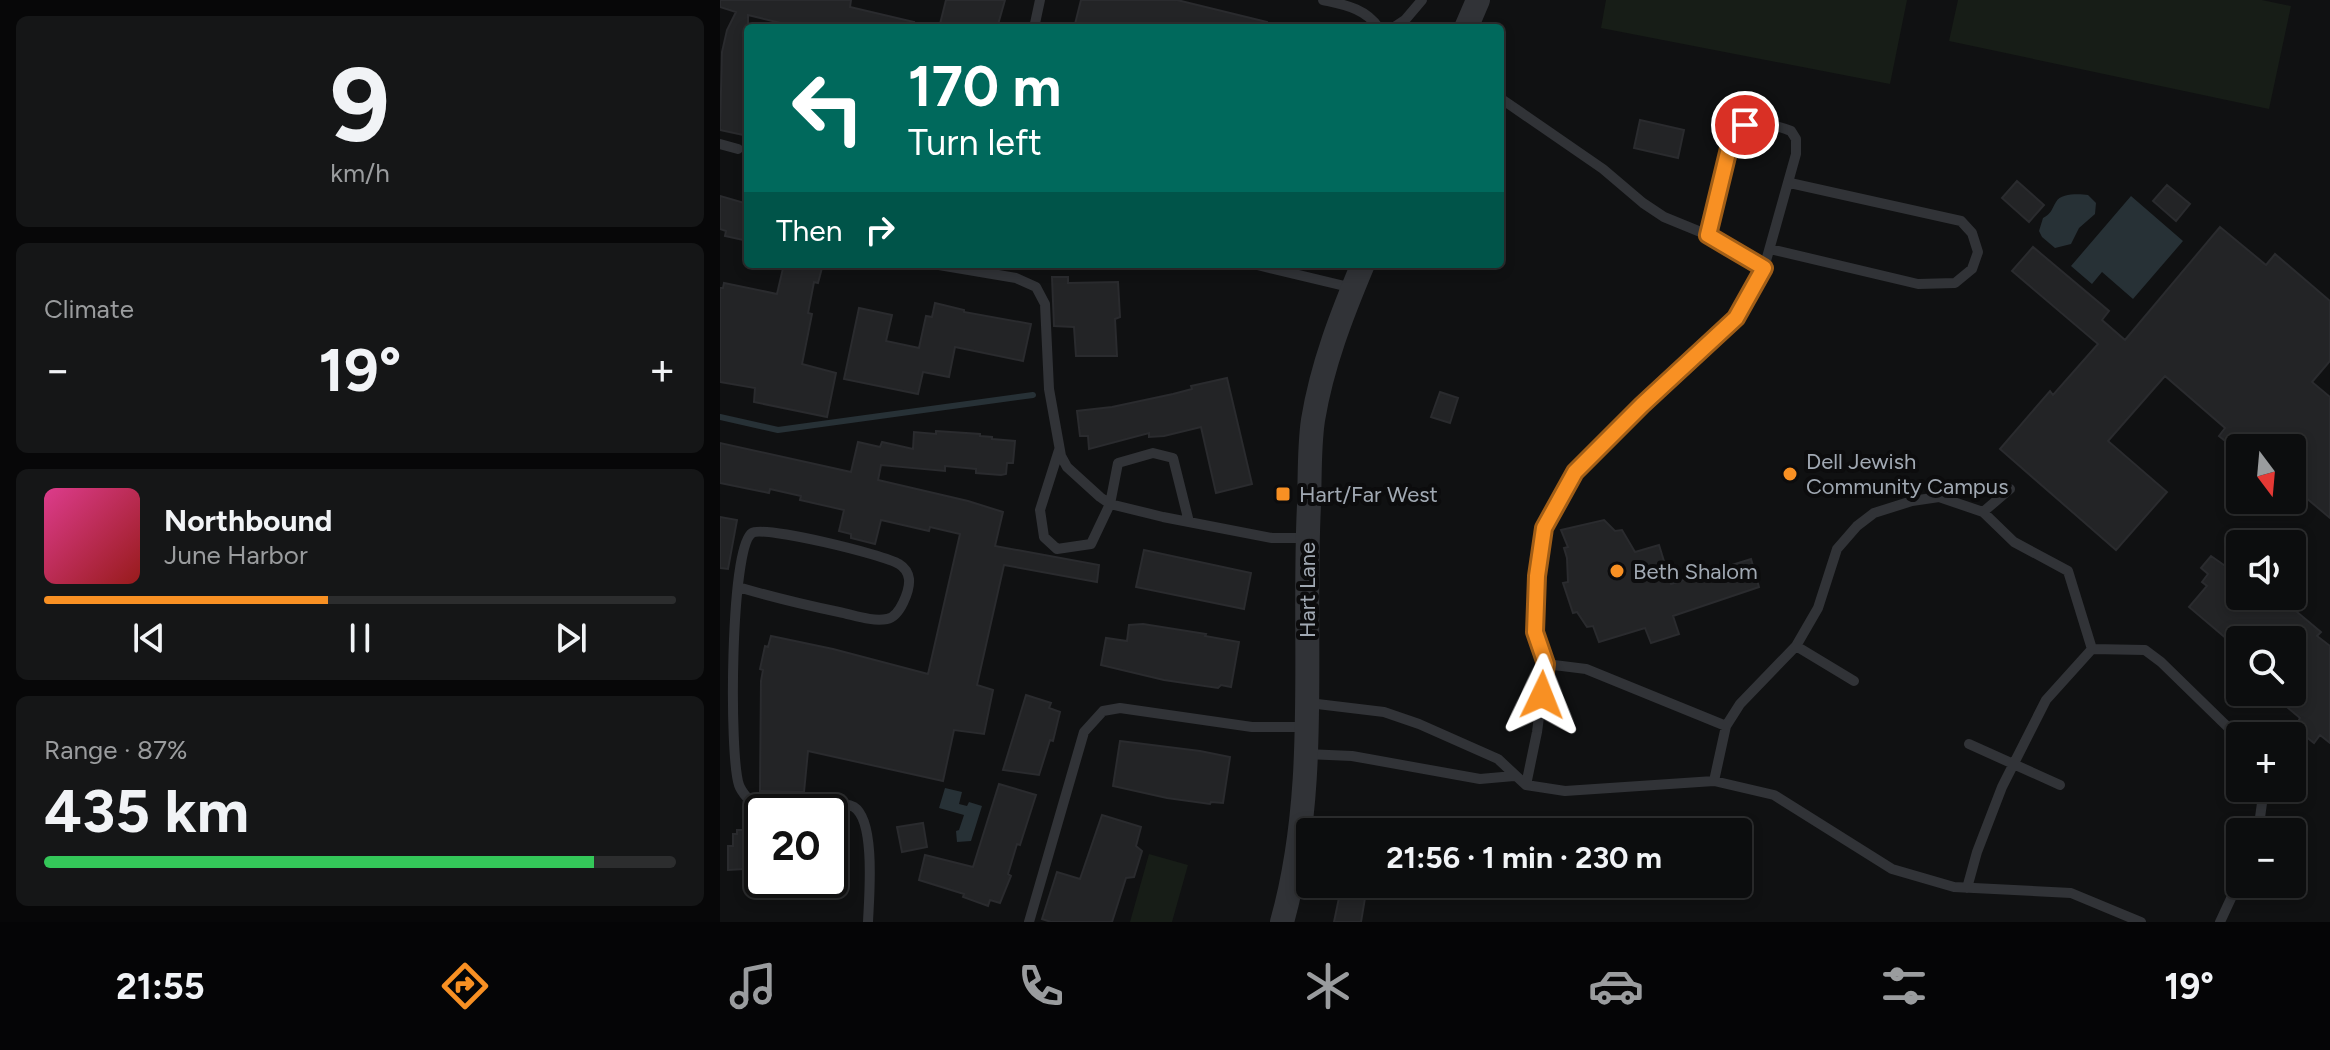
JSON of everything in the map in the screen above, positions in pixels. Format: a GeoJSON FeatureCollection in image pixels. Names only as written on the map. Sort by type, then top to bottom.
{"type":"FeatureCollection","features":[{"type":"Feature","properties":{"kind":"street"},"geometry":{"type":"LineString","coordinates":[[1468,24],[1478,0]]}},
{"type":"Feature","properties":{"kind":"street","name":"Hart Lane"},"geometry":{"type":"LineString","coordinates":[[1282,922],[1292,886],[1303,818],[1307,538],[1313,421],[1333,336],[1361,268]]}},
{"type":"Feature","properties":{"kind":"lane"},"geometry":{"type":"LineString","coordinates":[[1035,24],[1040,0]]}},
{"type":"Feature","properties":{"kind":"lane"},"geometry":{"type":"LineString","coordinates":[[1323,0],[1351,6],[1368,15],[1376,24]]}},
{"type":"Feature","properties":{"kind":"lane"},"geometry":{"type":"LineString","coordinates":[[1399,24],[1422,0]]}},
{"type":"Feature","properties":{"kind":"lane"},"geometry":{"type":"LineString","coordinates":[[1504,101],[1603,169],[1664,217],[1708,235],[1764,268]]}},
{"type":"Feature","properties":{"kind":"lane"},"geometry":{"type":"LineString","coordinates":[[1526,785],[1546,664],[1535,632],[1537,576],[1544,528],[1575,472],[1736,318],[1764,268],[1790,183],[1796,154],[1796,139],[1791,131],[1766,123],[1745,125],[1731,140],[1708,235]]}},
{"type":"Feature","properties":{"kind":"lane"},"geometry":{"type":"LineString","coordinates":[[720,144],[738,149]]}},
{"type":"Feature","properties":{"kind":"lane"},"geometry":{"type":"LineString","coordinates":[[1770,249],[1918,284],[1955,283],[1972,269],[1978,252],[1972,233],[1961,221],[1790,183]]}},
{"type":"Feature","properties":{"kind":"lane"},"geometry":{"type":"LineString","coordinates":[[957,268],[1016,278],[1036,287],[1045,304],[1049,389],[1059,450],[1067,467],[1110,504],[1272,538],[1307,538]]}},
{"type":"Feature","properties":{"kind":"lane"},"geometry":{"type":"LineString","coordinates":[[1270,268],[1353,288]]}},
{"type":"Feature","properties":{"kind":"lane"},"geometry":{"type":"LineString","coordinates":[[1059,450],[1040,510],[1044,537],[1057,549],[1091,544],[1110,504],[1118,463],[1153,453],[1173,458],[1189,522]]}},
{"type":"Feature","properties":{"kind":"lane"},"geometry":{"type":"LineString","coordinates":[[1983,512],[2010,489]]}},
{"type":"Feature","properties":{"kind":"lane"},"geometry":{"type":"LineString","coordinates":[[1714,781],[1726,726],[1740,704],[1796,646],[1818,608],[1837,549],[1857,526],[1874,513],[1912,501],[1939,497],[1983,512],[2014,542],[2068,571],[2092,649]]}},
{"type":"Feature","properties":{"kind":"lane"},"geometry":{"type":"LineString","coordinates":[[738,587],[866,618],[888,619],[895,616],[905,598],[909,581],[903,566],[895,561],[762,530],[751,533],[746,540],[738,587],[733,630],[732,722],[739,786],[749,800],[772,803],[830,802],[852,806],[859,812],[866,826],[868,922]]}},
{"type":"Feature","properties":{"kind":"lane"},"geometry":{"type":"LineString","coordinates":[[1796,646],[1854,681]]}},
{"type":"Feature","properties":{"kind":"lane"},"geometry":{"type":"LineString","coordinates":[[1967,888],[1987,826],[2046,700],[2092,649],[2145,650],[2226,725]]}},
{"type":"Feature","properties":{"kind":"lane"},"geometry":{"type":"LineString","coordinates":[[1546,664],[1586,669],[1726,726]]}},
{"type":"Feature","properties":{"kind":"lane"},"geometry":{"type":"LineString","coordinates":[[1307,702],[1384,712],[1498,759],[1526,785],[1565,791],[1714,781],[1774,795],[1892,869],[1954,887],[2071,893],[2141,922]]}},
{"type":"Feature","properties":{"kind":"lane"},"geometry":{"type":"LineString","coordinates":[[1029,922],[1084,732],[1103,711],[1120,708],[1252,727],[1306,727]]}},
{"type":"Feature","properties":{"kind":"lane"},"geometry":{"type":"LineString","coordinates":[[1969,744],[2060,785]]}},
{"type":"Feature","properties":{"kind":"lane"},"geometry":{"type":"LineString","coordinates":[[1306,754],[1352,756],[1480,779],[1514,776]]}},
{"type":"Feature","properties":{"kind":"lane"},"geometry":{"type":"LineString","coordinates":[[2220,922],[2231,898]]}},
{"type":"Feature","properties":{"kind":"shaded area"},"geometry":{"type":"Polygon","coordinates":[[[1606,0],[1907,0],[1890,84],[1601,28],[1606,0]]]}},
{"type":"Feature","properties":{"kind":"shaded area"},"geometry":{"type":"Polygon","coordinates":[[[1958,0],[2262,0],[2291,6],[2269,109],[1949,41],[1958,0]]]}},
{"type":"Feature","properties":{"kind":"shaded area"},"geometry":{"type":"Polygon","coordinates":[[[2088,195],[2096,203],[2095,214],[2079,228],[2071,244],[2055,248],[2039,231],[2043,218],[2058,199],[2088,195]]]}},
{"type":"Feature","properties":{"kind":"shaded area"},"geometry":{"type":"Polygon","coordinates":[[[2131,196],[2183,241],[2133,299],[2102,272],[2092,284],[2071,266],[2131,196]]]}},
{"type":"Feature","properties":{"kind":"shaded area"},"geometry":{"type":"Polygon","coordinates":[[[945,788],[962,792],[959,804],[967,806],[969,802],[982,806],[971,841],[957,842],[956,831],[964,815],[939,808],[945,788]]]}},
{"type":"Feature","properties":{"kind":"shaded area"},"geometry":{"type":"Polygon","coordinates":[[[1149,854],[1188,865],[1172,922],[1130,922],[1149,854]]]}},
{"type":"Feature","properties":{"kind":"building"},"geometry":{"type":"Polygon","coordinates":[[[720,0],[851,0],[850,7],[914,22],[785,24],[748,15],[748,24],[744,24],[744,135],[720,130],[722,52],[727,30],[736,12],[720,7],[720,0]]]}},
{"type":"Feature","properties":{"kind":"building"},"geometry":{"type":"Polygon","coordinates":[[[946,0],[1005,0],[998,24],[940,24],[946,0]]]}},
{"type":"Feature","properties":{"kind":"building"},"geometry":{"type":"Polygon","coordinates":[[[1081,0],[1177,0],[1267,22],[1267,24],[1075,24],[1081,0]]]}},
{"type":"Feature","properties":{"kind":"building"},"geometry":{"type":"Polygon","coordinates":[[[1640,120],[1684,130],[1678,158],[1634,148],[1640,120]]]}},
{"type":"Feature","properties":{"kind":"building"},"geometry":{"type":"Polygon","coordinates":[[[2017,181],[2044,205],[2029,222],[2002,198],[2017,181]]]}},
{"type":"Feature","properties":{"kind":"building"},"geometry":{"type":"Polygon","coordinates":[[[2167,185],[2190,204],[2176,221],[2153,201],[2167,185]]]}},
{"type":"Feature","properties":{"kind":"building"},"geometry":{"type":"Polygon","coordinates":[[[720,196],[744,203],[744,240],[725,236],[726,231],[720,229],[720,196]]]}},
{"type":"Feature","properties":{"kind":"building"},"geometry":{"type":"Polygon","coordinates":[[[2220,227],[2266,265],[2275,254],[2330,301],[2330,361],[2312,382],[2330,397],[2330,518],[2306,498],[2306,434],[2226,434],[2226,442],[2219,436],[2225,428],[2165,376],[2108,441],[2167,492],[2116,550],[2000,449],[2050,391],[2053,395],[2098,344],[2012,271],[2033,247],[2109,311],[2102,320],[2125,340],[2220,227]]]}},
{"type":"Feature","properties":{"kind":"building"},"geometry":{"type":"Polygon","coordinates":[[[783,268],[822,268],[818,283],[814,282],[808,313],[812,314],[802,364],[836,373],[827,417],[754,402],[755,388],[720,382],[720,288],[724,283],[777,294],[783,268]]]}},
{"type":"Feature","properties":{"kind":"building"},"geometry":{"type":"Polygon","coordinates":[[[1052,277],[1068,277],[1068,283],[1118,282],[1120,317],[1115,319],[1117,356],[1076,356],[1074,327],[1054,326],[1052,277]]]}},
{"type":"Feature","properties":{"kind":"building"},"geometry":{"type":"Polygon","coordinates":[[[935,303],[964,312],[1031,324],[1023,361],[955,347],[949,377],[923,372],[918,394],[844,379],[859,308],[892,315],[886,341],[919,348],[926,316],[932,317],[935,303]]]}},
{"type":"Feature","properties":{"kind":"building"},"geometry":{"type":"Polygon","coordinates":[[[1227,378],[1252,484],[1216,493],[1201,427],[1164,436],[1149,437],[1149,433],[1089,449],[1088,436],[1080,436],[1077,411],[1173,394],[1192,389],[1191,386],[1227,378]]]}},
{"type":"Feature","properties":{"kind":"building"},"geometry":{"type":"Polygon","coordinates":[[[1440,392],[1458,398],[1450,423],[1431,417],[1440,392]]]}},
{"type":"Feature","properties":{"kind":"building"},"geometry":{"type":"Polygon","coordinates":[[[936,431],[980,434],[992,439],[1015,441],[1013,463],[1007,463],[1006,474],[1001,475],[945,466],[945,471],[881,465],[878,480],[1003,512],[995,546],[1099,565],[1097,582],[1004,565],[977,685],[993,690],[984,734],[954,730],[943,781],[808,751],[804,792],[760,791],[763,670],[760,669],[765,646],[768,647],[771,636],[928,674],[960,534],[930,527],[929,531],[881,520],[875,544],[851,538],[851,534],[839,531],[844,510],[770,489],[769,493],[720,483],[720,443],[851,472],[858,442],[880,447],[882,442],[913,449],[914,432],[936,434],[936,431]]]}},
{"type":"Feature","properties":{"kind":"building"},"geometry":{"type":"Polygon","coordinates":[[[720,517],[737,520],[728,569],[720,568],[720,517]]]}},
{"type":"Feature","properties":{"kind":"building","name":"Beth Shalom"},"geometry":{"type":"Polygon","coordinates":[[[1604,520],[1615,531],[1622,530],[1635,552],[1659,545],[1671,584],[1751,559],[1759,587],[1673,616],[1679,634],[1651,643],[1645,628],[1599,642],[1593,626],[1587,627],[1577,612],[1573,613],[1563,583],[1568,582],[1564,548],[1568,547],[1561,530],[1604,520]]]}},
{"type":"Feature","properties":{"kind":"building"},"geometry":{"type":"Polygon","coordinates":[[[1144,550],[1251,573],[1244,609],[1136,587],[1144,550]]]}},
{"type":"Feature","properties":{"kind":"building"},"geometry":{"type":"Polygon","coordinates":[[[2211,556],[2226,566],[2226,610],[2295,610],[2321,632],[2317,636],[2330,646],[2330,743],[2320,735],[2314,743],[2306,737],[2306,722],[2298,722],[2300,718],[2286,706],[2306,706],[2306,626],[2226,626],[2226,638],[2189,607],[2207,586],[2202,582],[2208,574],[2201,568],[2211,556]]]}},
{"type":"Feature","properties":{"kind":"building"},"geometry":{"type":"Polygon","coordinates":[[[1143,624],[1239,642],[1231,687],[1164,680],[1101,665],[1106,638],[1127,641],[1129,625],[1143,624]]]}},
{"type":"Feature","properties":{"kind":"building"},"geometry":{"type":"Polygon","coordinates":[[[1026,695],[1051,703],[1049,708],[1060,712],[1053,741],[1050,740],[1039,775],[1003,770],[1026,695]]]}},
{"type":"Feature","properties":{"kind":"building"},"geometry":{"type":"Polygon","coordinates":[[[1120,741],[1230,757],[1223,803],[1167,798],[1113,786],[1120,741]]]}},
{"type":"Feature","properties":{"kind":"building"},"geometry":{"type":"Polygon","coordinates":[[[999,784],[1036,795],[1020,845],[1017,844],[1008,874],[1011,876],[1000,903],[990,900],[988,906],[963,897],[964,894],[919,880],[925,855],[973,867],[999,784]]]}},
{"type":"Feature","properties":{"kind":"building"},"geometry":{"type":"Polygon","coordinates":[[[1102,815],[1141,827],[1136,846],[1142,851],[1134,877],[1126,878],[1112,922],[1051,922],[1042,919],[1057,872],[1080,879],[1102,815]]]}},
{"type":"Feature","properties":{"kind":"building"},"geometry":{"type":"Polygon","coordinates":[[[923,823],[927,847],[902,852],[897,827],[923,823]]]}},
{"type":"Feature","properties":{"kind":"building"},"geometry":{"type":"Polygon","coordinates":[[[737,830],[744,830],[744,869],[728,870],[728,846],[733,846],[733,834],[737,834],[737,830]]]}},
{"type":"Feature","properties":{"kind":"building"},"geometry":{"type":"Polygon","coordinates":[[[1339,898],[1365,898],[1361,922],[1334,922],[1339,898]]]}},
{"type":"Feature","properties":{"kind":"waterway"},"geometry":{"type":"LineString","coordinates":[[720,417],[778,430],[1033,395]]}},
{"type":"Feature","properties":{"kind":"place","name":"Dell Jewish Community Campus"},"geometry":{"type":"Point","coordinates":[1790,474]}},
{"type":"Feature","properties":{"kind":"place","name":"Hart/Far West"},"geometry":{"type":"Point","coordinates":[1283,494]}},
{"type":"Feature","properties":{"kind":"place","name":"Beth Shalom"},"geometry":{"type":"Point","coordinates":[1617,571]}},
{"type":"Feature","properties":{"kind":"route"},"geometry":{"type":"LineString","coordinates":[[1542,695],[1546,664],[1535,632],[1537,576],[1544,528],[1575,472],[1736,318],[1764,268],[1708,235],[1731,140],[1745,125]]}}]}
